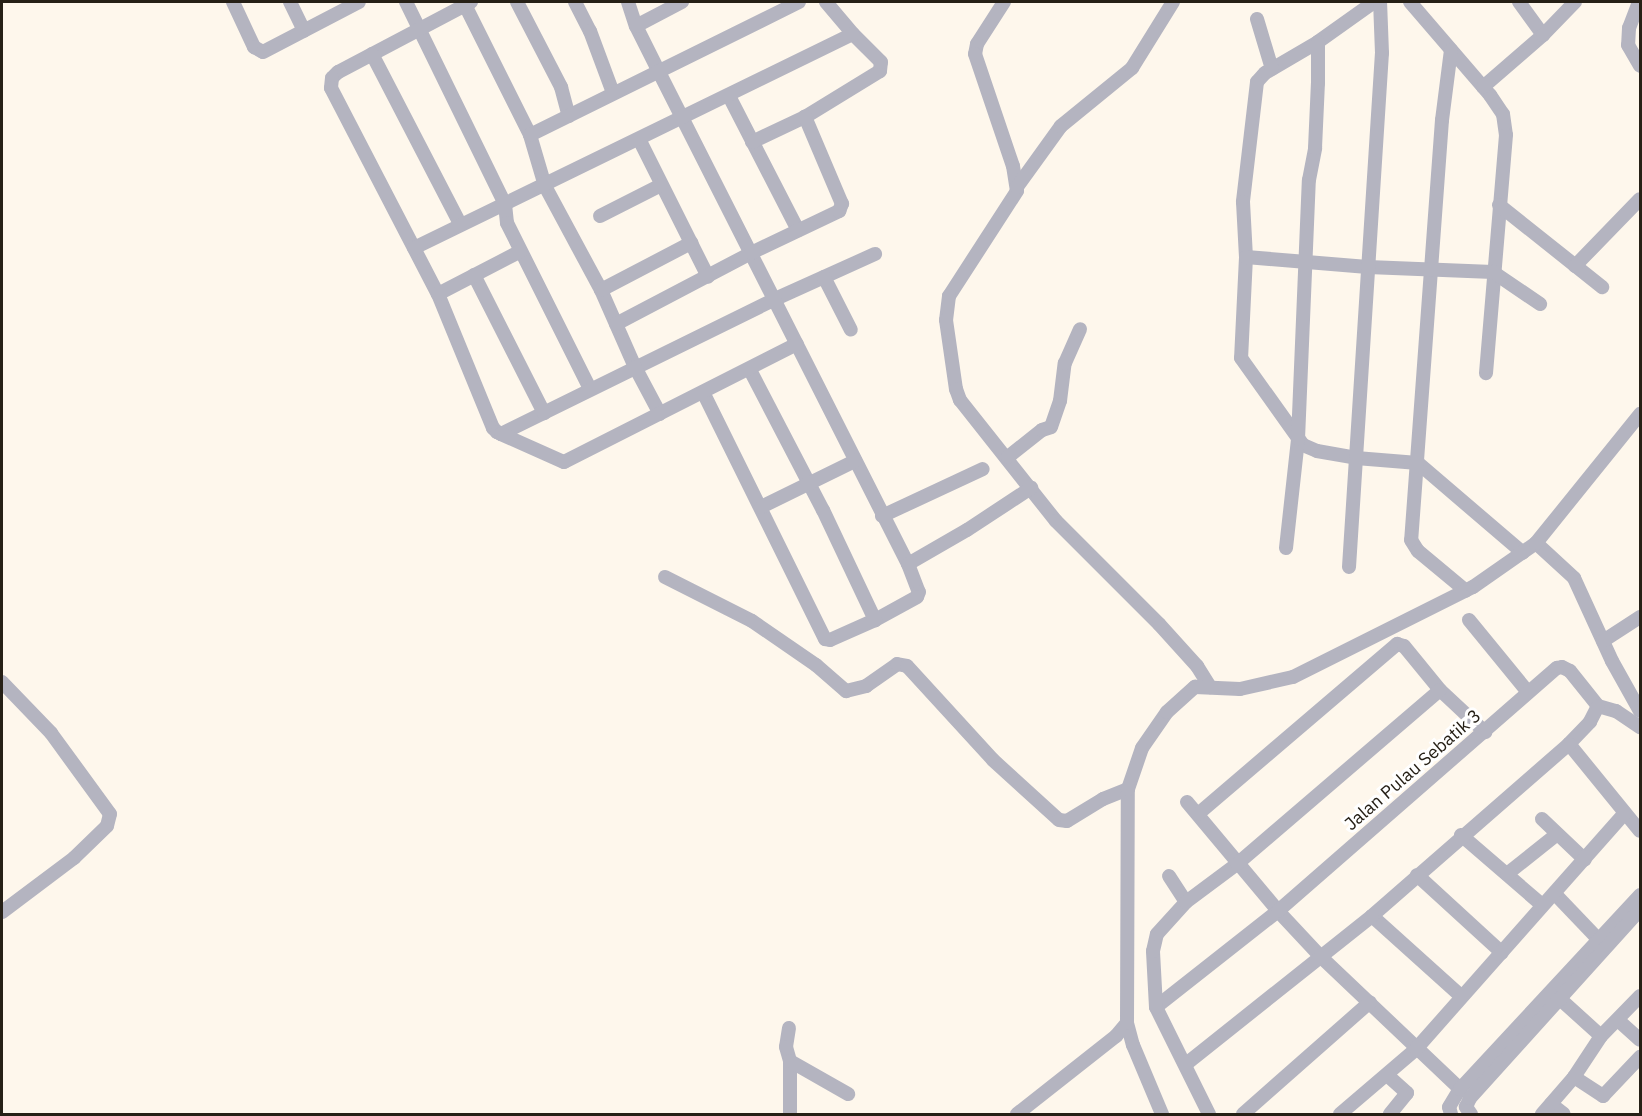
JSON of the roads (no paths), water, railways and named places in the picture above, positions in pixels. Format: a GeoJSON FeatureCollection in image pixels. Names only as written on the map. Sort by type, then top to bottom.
{"type":"FeatureCollection","features":[{"type":"Feature","properties":{"kind":"street"},"geometry":{"type":"LineString","coordinates":[[233,2],[258,50],[263,52],[352,3]]}},
{"type":"Feature","properties":{"kind":"street"},"geometry":{"type":"LineString","coordinates":[[290,2],[304,31]]}},
{"type":"Feature","properties":{"kind":"street"},"geometry":{"type":"LineString","coordinates":[[406,2],[505,204],[507,224],[590,388]]}},
{"type":"Feature","properties":{"kind":"street"},"geometry":{"type":"LineString","coordinates":[[517,2],[561,87],[569,116]]}},
{"type":"Feature","properties":{"kind":"street"},"geometry":{"type":"LineString","coordinates":[[574,2],[590,31],[612,93]]}},
{"type":"Feature","properties":{"kind":"street"},"geometry":{"type":"LineString","coordinates":[[628,2],[636,26],[908,564],[919,595],[875,620],[830,640],[825,639],[703,392]]}},
{"type":"Feature","properties":{"kind":"street"},"geometry":{"type":"LineString","coordinates":[[636,26],[682,2]]}},
{"type":"Feature","properties":{"kind":"street"},"geometry":{"type":"LineString","coordinates":[[530,135],[799,2]]}},
{"type":"Feature","properties":{"kind":"street"},"geometry":{"type":"LineString","coordinates":[[752,142],[805,117],[880,71],[881,62],[826,2]]}},
{"type":"Feature","properties":{"kind":"street"},"geometry":{"type":"LineString","coordinates":[[1004,2],[977,44],[975,54],[1013,166],[1017,187],[1016,194],[952,289],[946,320],[953,377],[960,400],[1008,457],[1056,521],[1160,624],[1203,673],[1210,687]]}},
{"type":"Feature","properties":{"kind":"street"},"geometry":{"type":"LineString","coordinates":[[1017,187],[1061,126],[1132,68],[1173,2]]}},
{"type":"Feature","properties":{"kind":"street"},"geometry":{"type":"LineString","coordinates":[[1374,2],[1318,42],[1272,69],[1257,82],[1243,202],[1245,257],[1241,358],[1298,439],[1317,451],[1356,458],[1418,464],[1523,554]]}},
{"type":"Feature","properties":{"kind":"street"},"geometry":{"type":"LineString","coordinates":[[1349,567],[1383,36],[1380,2]]}},
{"type":"Feature","properties":{"kind":"street"},"geometry":{"type":"LineString","coordinates":[[1410,2],[1498,105],[1505,123],[1486,373]]}},
{"type":"Feature","properties":{"kind":"street"},"geometry":{"type":"LineString","coordinates":[[1519,2],[1542,35]]}},
{"type":"Feature","properties":{"kind":"street"},"geometry":{"type":"LineString","coordinates":[[1483,87],[1542,35],[1575,2]]}},
{"type":"Feature","properties":{"kind":"street"},"geometry":{"type":"LineString","coordinates":[[1639,2],[1629,28],[1628,45],[1641,66]]}},
{"type":"Feature","properties":{"kind":"street"},"geometry":{"type":"LineString","coordinates":[[660,414],[635,367],[601,290],[544,186],[530,135],[468,3],[338,72],[332,78],[331,88],[438,294],[493,428],[501,434],[564,462],[750,370],[797,344]]}},
{"type":"Feature","properties":{"kind":"street"},"geometry":{"type":"LineString","coordinates":[[1257,19],[1272,69]]}},
{"type":"Feature","properties":{"kind":"street"},"geometry":{"type":"LineString","coordinates":[[414,248],[853,34]]}},
{"type":"Feature","properties":{"kind":"street"},"geometry":{"type":"LineString","coordinates":[[1286,548],[1298,439],[1309,180],[1315,137],[1318,42]]}},
{"type":"Feature","properties":{"kind":"street"},"geometry":{"type":"LineString","coordinates":[[1451,50],[1443,110],[1418,464],[1412,512],[1412,544],[1466,591]]}},
{"type":"Feature","properties":{"kind":"street"},"geometry":{"type":"LineString","coordinates":[[372,54],[460,224]]}},
{"type":"Feature","properties":{"kind":"street"},"geometry":{"type":"LineString","coordinates":[[729,96],[798,230]]}},
{"type":"Feature","properties":{"kind":"street"},"geometry":{"type":"LineString","coordinates":[[616,324],[751,253],[839,211],[842,204],[805,117]]}},
{"type":"Feature","properties":{"kind":"street"},"geometry":{"type":"LineString","coordinates":[[639,139],[708,277]]}},
{"type":"Feature","properties":{"kind":"street"},"geometry":{"type":"LineString","coordinates":[[600,216],[661,185]]}},
{"type":"Feature","properties":{"kind":"street"},"geometry":{"type":"LineString","coordinates":[[1575,266],[1641,199]]}},
{"type":"Feature","properties":{"kind":"street"},"geometry":{"type":"LineString","coordinates":[[1499,205],[1602,287]]}},
{"type":"Feature","properties":{"kind":"street"},"geometry":{"type":"LineString","coordinates":[[601,290],[691,243]]}},
{"type":"Feature","properties":{"kind":"street"},"geometry":{"type":"LineString","coordinates":[[438,294],[521,251]]}},
{"type":"Feature","properties":{"kind":"street"},"geometry":{"type":"LineString","coordinates":[[501,434],[590,388],[875,254]]}},
{"type":"Feature","properties":{"kind":"street"},"geometry":{"type":"LineString","coordinates":[[1245,257],[1368,267],[1493,272],[1540,304]]}},
{"type":"Feature","properties":{"kind":"street"},"geometry":{"type":"LineString","coordinates":[[474,275],[544,413]]}},
{"type":"Feature","properties":{"kind":"street"},"geometry":{"type":"LineString","coordinates":[[824,277],[851,330]]}},
{"type":"Feature","properties":{"kind":"street"},"geometry":{"type":"LineString","coordinates":[[1008,457],[1042,430],[1051,427],[1060,401],[1065,363],[1080,329]]}},
{"type":"Feature","properties":{"kind":"street"},"geometry":{"type":"LineString","coordinates":[[750,370],[875,620]]}},
{"type":"Feature","properties":{"kind":"street"},"geometry":{"type":"LineString","coordinates":[[1162,1114],[1133,1045],[1127,1023],[1128,789],[1143,748],[1167,712],[1192,689],[1210,687],[1240,689],[1293,677],[1466,591],[1536,543],[1641,414]]}},
{"type":"Feature","properties":{"kind":"street"},"geometry":{"type":"LineString","coordinates":[[761,507],[855,461]]}},
{"type":"Feature","properties":{"kind":"street"},"geometry":{"type":"LineString","coordinates":[[882,516],[983,469]]}},
{"type":"Feature","properties":{"kind":"street"},"geometry":{"type":"LineString","coordinates":[[908,564],[968,530],[1032,488]]}},
{"type":"Feature","properties":{"kind":"street"},"geometry":{"type":"LineString","coordinates":[[1536,543],[1574,578],[1603,641],[1641,711]]}},
{"type":"Feature","properties":{"kind":"street"},"geometry":{"type":"LineString","coordinates":[[665,577],[752,621],[816,665],[846,691],[866,686],[897,664],[907,666],[993,760],[1056,819],[1067,821],[1103,799],[1128,789]]}},
{"type":"Feature","properties":{"kind":"street"},"geometry":{"type":"LineString","coordinates":[[1603,641],[1641,617]]}},
{"type":"Feature","properties":{"kind":"street"},"geometry":{"type":"LineString","coordinates":[[1469,620],[1528,692]]}},
{"type":"Feature","properties":{"kind":"street"},"geometry":{"type":"LineString","coordinates":[[1198,814],[1395,646],[1404,646],[1440,690],[1485,732]]}},
{"type":"Feature","properties":{"kind":"street","name":"Jalan Pulau Sebatik 3"},"geometry":{"type":"LineString","coordinates":[[1156,1007],[1278,911],[1557,668],[1565,668],[1573,675],[1598,706]]}},
{"type":"Feature","properties":{"kind":"street"},"geometry":{"type":"LineString","coordinates":[[2,682],[51,733],[110,814],[107,826],[74,858],[2,912]]}},
{"type":"Feature","properties":{"kind":"street"},"geometry":{"type":"LineString","coordinates":[[1209,1114],[1156,1007],[1154,940],[1186,902],[1237,864],[1440,690]]}},
{"type":"Feature","properties":{"kind":"street"},"geometry":{"type":"LineString","coordinates":[[1186,1064],[1372,916],[1461,835],[1569,744],[1590,722],[1598,706],[1616,711],[1641,727]]}},
{"type":"Feature","properties":{"kind":"street"},"geometry":{"type":"LineString","coordinates":[[1569,744],[1641,831]]}},
{"type":"Feature","properties":{"kind":"street"},"geometry":{"type":"LineString","coordinates":[[1187,802],[1237,864],[1320,956],[1460,1089]]}},
{"type":"Feature","properties":{"kind":"street"},"geometry":{"type":"LineString","coordinates":[[1343,1114],[1416,1049],[1542,905],[1556,894],[1625,813]]}},
{"type":"Feature","properties":{"kind":"street"},"geometry":{"type":"LineString","coordinates":[[1542,819],[1556,835],[1585,860]]}},
{"type":"Feature","properties":{"kind":"street"},"geometry":{"type":"LineString","coordinates":[[1461,835],[1542,905]]}},
{"type":"Feature","properties":{"kind":"street"},"geometry":{"type":"LineString","coordinates":[[1507,874],[1556,835]]}},
{"type":"Feature","properties":{"kind":"street"},"geometry":{"type":"LineString","coordinates":[[1417,874],[1502,953]]}},
{"type":"Feature","properties":{"kind":"street"},"geometry":{"type":"LineString","coordinates":[[1169,876],[1186,902]]}},
{"type":"Feature","properties":{"kind":"street"},"geometry":{"type":"LineString","coordinates":[[1556,894],[1599,940]]}},
{"type":"Feature","properties":{"kind":"street"},"geometry":{"type":"LineString","coordinates":[[1451,1114],[1449,1107],[1460,1089],[1641,895]]}},
{"type":"Feature","properties":{"kind":"street"},"geometry":{"type":"LineString","coordinates":[[1471,1114],[1466,1107],[1470,1098],[1641,910]]}},
{"type":"Feature","properties":{"kind":"street"},"geometry":{"type":"LineString","coordinates":[[1372,916],[1461,996]]}},
{"type":"Feature","properties":{"kind":"street"},"geometry":{"type":"LineString","coordinates":[[1564,1114],[1547,1109],[1574,1077],[1601,1036],[1619,1021],[1641,996]]}},
{"type":"Feature","properties":{"kind":"street"},"geometry":{"type":"LineString","coordinates":[[1560,999],[1601,1036]]}},
{"type":"Feature","properties":{"kind":"street"},"geometry":{"type":"LineString","coordinates":[[1243,1114],[1370,1002]]}},
{"type":"Feature","properties":{"kind":"street"},"geometry":{"type":"LineString","coordinates":[[1619,1021],[1641,1040]]}},
{"type":"Feature","properties":{"kind":"street"},"geometry":{"type":"LineString","coordinates":[[1017,1114],[1116,1036],[1127,1023]]}},
{"type":"Feature","properties":{"kind":"street"},"geometry":{"type":"LineString","coordinates":[[789,1028],[786,1047],[790,1061],[790,1114]]}},
{"type":"Feature","properties":{"kind":"street"},"geometry":{"type":"LineString","coordinates":[[1574,1077],[1603,1096],[1641,1057]]}},
{"type":"Feature","properties":{"kind":"street"},"geometry":{"type":"LineString","coordinates":[[790,1061],[848,1094]]}},
{"type":"Feature","properties":{"kind":"street"},"geometry":{"type":"LineString","coordinates":[[1387,1075],[1407,1093],[1390,1114]]}}]}
